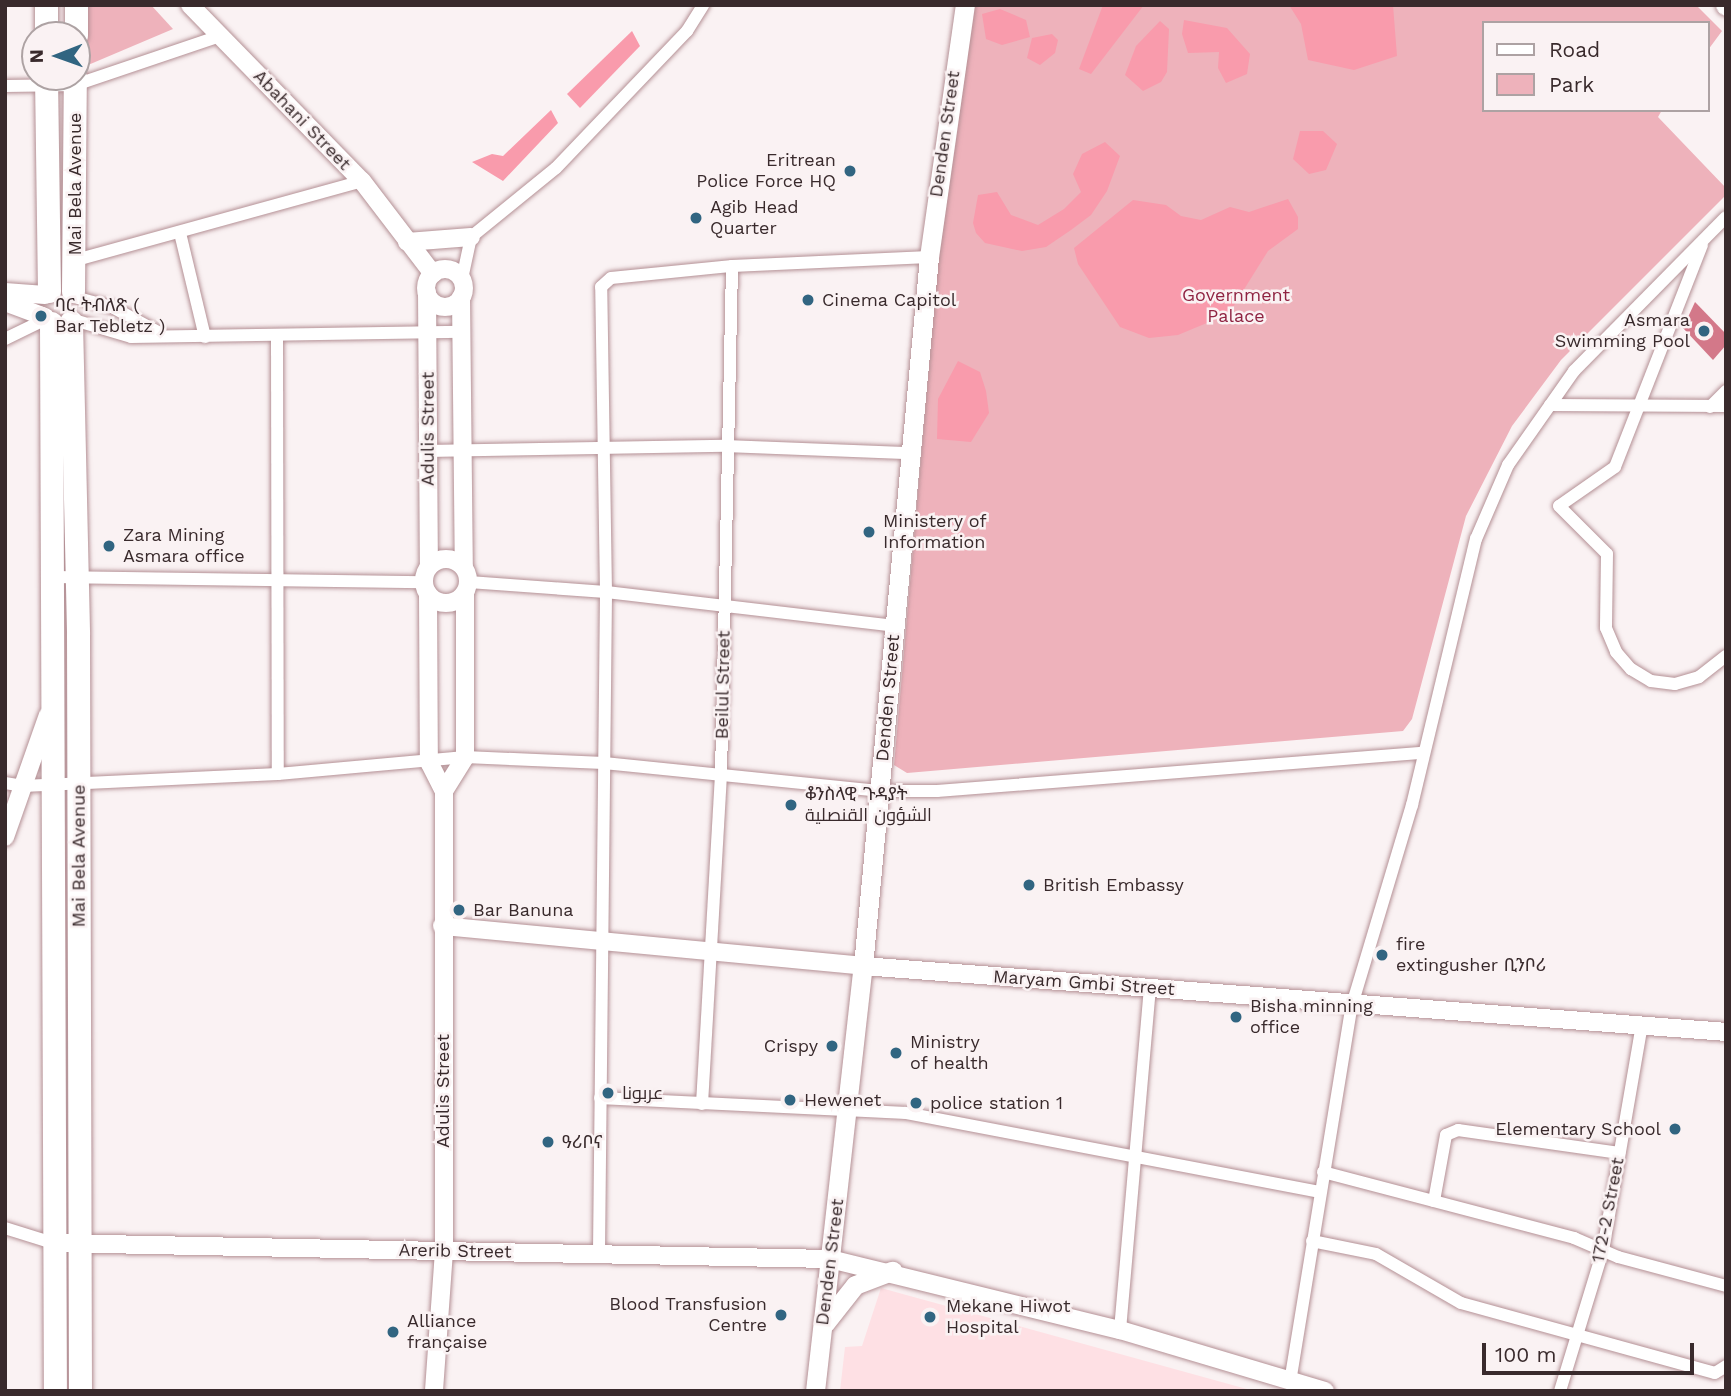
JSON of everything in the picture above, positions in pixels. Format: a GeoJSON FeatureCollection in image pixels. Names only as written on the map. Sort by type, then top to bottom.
{"type":"FeatureCollection","features":[{"type":"Feature","properties":{"kind":"highway","name":"Mai Bela Avenue"},"geometry":{"type":"LineString","coordinates":[[47,91],[78,578],[80,1391]]}},
{"type":"Feature","properties":{"kind":"highway","name":"Mai Bela Avenue"},"geometry":{"type":"LineString","coordinates":[[55,1391],[52,1059],[53,577],[59,309],[76,260],[75,91]]}},
{"type":"Feature","properties":{"kind":"highway"},"geometry":{"type":"LineString","coordinates":[[53,634],[78,634]]}},
{"type":"Feature","properties":{"kind":"highway"},"geometry":{"type":"LineString","coordinates":[[53,916],[79,916]]}},
{"type":"Feature","properties":{"kind":"highway"},"geometry":{"type":"LineString","coordinates":[[52,1059],[80,1058]]}},
{"type":"Feature","properties":{"kind":"highway"},"geometry":{"type":"LineString","coordinates":[[55,1191],[80,1192]]}},
{"type":"Feature","properties":{"kind":"main road","name":"Denden Street"},"geometry":{"type":"LineString","coordinates":[[815,1391],[863,966],[929,257],[965,5]]}},
{"type":"Feature","properties":{"kind":"main road"},"geometry":{"type":"LineString","coordinates":[[822,1326],[855,1285],[891,1271]]}},
{"type":"Feature","properties":{"kind":"street"},"geometry":{"type":"LineString","coordinates":[[407,242],[471,237],[556,169],[687,31],[704,5]]}},
{"type":"Feature","properties":{"kind":"street","name":"Abahani Street"},"geometry":{"type":"LineString","coordinates":[[193,6],[362,181],[433,274]]}},
{"type":"Feature","properties":{"kind":"street"},"geometry":{"type":"LineString","coordinates":[[91,76],[220,36]]}},
{"type":"Feature","properties":{"kind":"street"},"geometry":{"type":"LineString","coordinates":[[76,260],[362,181]]}},
{"type":"Feature","properties":{"kind":"street"},"geometry":{"type":"LineString","coordinates":[[1290,1382],[1352,1005],[1423,753],[1476,539],[1508,466],[1550,405],[1598,345],[1726,217]]}},
{"type":"Feature","properties":{"kind":"street"},"geometry":{"type":"LineString","coordinates":[[180,233],[205,337]]}},
{"type":"Feature","properties":{"kind":"street"},"geometry":{"type":"LineString","coordinates":[[462,288],[449,269],[433,274],[427,292],[433,303],[446,307],[462,288],[471,237]]}},
{"type":"Feature","properties":{"kind":"street"},"geometry":{"type":"LineString","coordinates":[[1703,241],[1643,405],[1615,467],[1592,487],[1563,500],[1560,510],[1607,554],[1606,628],[1616,652],[1631,669],[1651,681],[1675,684],[1699,677],[1726,656]]}},
{"type":"Feature","properties":{"kind":"street"},"geometry":{"type":"LineString","coordinates":[[598,1252],[607,449],[604,281],[732,266],[929,257]]}},
{"type":"Feature","properties":{"kind":"street","name":"Beilul Street"},"geometry":{"type":"LineString","coordinates":[[702,1104],[721,775],[725,446],[732,266]]}},
{"type":"Feature","properties":{"kind":"street","name":"Adulis Street"},"geometry":{"type":"LineString","coordinates":[[462,288],[466,581],[465,757]]}},
{"type":"Feature","properties":{"kind":"street"},"geometry":{"type":"LineString","coordinates":[[5,292],[59,309],[131,337],[160,333],[205,337],[277,337],[462,332]]}},
{"type":"Feature","properties":{"kind":"street","name":"Adulis Street"},"geometry":{"type":"LineString","coordinates":[[427,292],[429,762],[444,791],[444,1251],[434,1391]]}},
{"type":"Feature","properties":{"kind":"street"},"geometry":{"type":"LineString","coordinates":[[5,302],[59,309],[112,307],[160,333]]}},
{"type":"Feature","properties":{"kind":"street"},"geometry":{"type":"LineString","coordinates":[[5,339],[59,309]]}},
{"type":"Feature","properties":{"kind":"street"},"geometry":{"type":"LineString","coordinates":[[277,337],[278,774]]}},
{"type":"Feature","properties":{"kind":"street"},"geometry":{"type":"LineString","coordinates":[[1710,407],[1726,391]]}},
{"type":"Feature","properties":{"kind":"street"},"geometry":{"type":"LineString","coordinates":[[1550,405],[1726,406]]}},
{"type":"Feature","properties":{"kind":"street"},"geometry":{"type":"LineString","coordinates":[[428,451],[725,446],[911,453]]}},
{"type":"Feature","properties":{"kind":"street"},"geometry":{"type":"LineString","coordinates":[[427,581],[447,559],[466,581],[606,592],[895,626]]}},
{"type":"Feature","properties":{"kind":"street"},"geometry":{"type":"LineString","coordinates":[[53,577],[427,581],[447,604],[466,581]]}},
{"type":"Feature","properties":{"kind":"street"},"geometry":{"type":"LineString","coordinates":[[5,837],[14,784],[53,702]]}},
{"type":"Feature","properties":{"kind":"street"},"geometry":{"type":"LineString","coordinates":[[14,784],[278,774],[465,757],[604,763],[879,791],[1256,769],[1423,753]]}},
{"type":"Feature","properties":{"kind":"street"},"geometry":{"type":"LineString","coordinates":[[444,791],[465,757]]}},
{"type":"Feature","properties":{"kind":"street","name":"Maryam Gmbi Street"},"geometry":{"type":"LineString","coordinates":[[442,926],[863,966],[1726,1032]]}},
{"type":"Feature","properties":{"kind":"street"},"geometry":{"type":"LineString","coordinates":[[1120,1330],[1150,987]]}},
{"type":"Feature","properties":{"kind":"street","name":"172-2 Street"},"geometry":{"type":"LineString","coordinates":[[1560,1391],[1603,1250],[1642,1025]]}},
{"type":"Feature","properties":{"kind":"street"},"geometry":{"type":"LineString","coordinates":[[600,1098],[906,1113],[1320,1192]]}},
{"type":"Feature","properties":{"kind":"street"},"geometry":{"type":"LineString","coordinates":[[1434,1201],[1446,1135],[1458,1130],[1619,1153]]}},
{"type":"Feature","properties":{"kind":"street"},"geometry":{"type":"LineString","coordinates":[[1323,1172],[1434,1201],[1726,1286]]}},
{"type":"Feature","properties":{"kind":"street"},"geometry":{"type":"LineString","coordinates":[[5,1228],[53,1244]]}},
{"type":"Feature","properties":{"kind":"street"},"geometry":{"type":"LineString","coordinates":[[1312,1241],[1376,1254],[1461,1303],[1715,1373],[1726,1366]]}},
{"type":"Feature","properties":{"kind":"street","name":"Arerib Street"},"geometry":{"type":"LineString","coordinates":[[53,1244],[598,1252],[830,1259],[891,1271],[1120,1330],[1325,1391]]}},
{"type":"Feature","properties":{"kind":"shaded area"},"geometry":{"type":"Polygon","coordinates":[[[1103,5],[1144,5],[1091,74],[1079,69],[1103,5]]]}},
{"type":"Feature","properties":{"kind":"shaded area"},"geometry":{"type":"Polygon","coordinates":[[[1289,5],[1393,5],[1397,56],[1354,70],[1308,60],[1301,24],[1289,5]]]}},
{"type":"Feature","properties":{"kind":"shaded area"},"geometry":{"type":"Polygon","coordinates":[[[1000,9],[1026,20],[1030,37],[1002,45],[986,39],[982,14],[1000,9]]]}},
{"type":"Feature","properties":{"kind":"shaded area"},"geometry":{"type":"Polygon","coordinates":[[[1184,20],[1227,28],[1250,54],[1247,74],[1226,83],[1218,68],[1219,52],[1188,53],[1182,34],[1184,20]]]}},
{"type":"Feature","properties":{"kind":"shaded area"},"geometry":{"type":"Polygon","coordinates":[[[1160,21],[1169,29],[1167,72],[1161,82],[1143,91],[1125,75],[1136,46],[1160,21]]]}},
{"type":"Feature","properties":{"kind":"shaded area"},"geometry":{"type":"Polygon","coordinates":[[[632,31],[640,46],[580,108],[567,94],[632,31]]]}},
{"type":"Feature","properties":{"kind":"shaded area"},"geometry":{"type":"Polygon","coordinates":[[[1052,34],[1058,40],[1055,53],[1040,65],[1027,58],[1032,38],[1052,34]]]}},
{"type":"Feature","properties":{"kind":"shaded area"},"geometry":{"type":"Polygon","coordinates":[[[551,110],[558,123],[503,181],[472,162],[492,154],[503,156],[551,110]]]}},
{"type":"Feature","properties":{"kind":"shaded area"},"geometry":{"type":"Polygon","coordinates":[[[1300,131],[1323,131],[1337,144],[1326,170],[1309,174],[1293,159],[1300,131]]]}},
{"type":"Feature","properties":{"kind":"shaded area"},"geometry":{"type":"Polygon","coordinates":[[[1105,142],[1120,156],[1107,191],[1091,215],[1071,230],[1046,247],[1022,251],[985,243],[976,233],[973,223],[978,195],[997,192],[1011,215],[1038,225],[1064,209],[1081,192],[1073,174],[1082,154],[1105,142]]]}},
{"type":"Feature","properties":{"kind":"shaded area"},"geometry":{"type":"Polygon","coordinates":[[[1288,199],[1298,217],[1298,229],[1268,251],[1233,307],[1214,320],[1178,335],[1149,338],[1120,327],[1078,264],[1074,248],[1133,200],[1166,205],[1181,216],[1201,220],[1230,207],[1249,212],[1288,199]]]}},
{"type":"Feature","properties":{"kind":"shaded area","name":"Asmara Swimming Pool"},"geometry":{"type":"Polygon","coordinates":[[[1695,302],[1726,334],[1726,345],[1713,360],[1683,328],[1695,302]]]}},
{"type":"Feature","properties":{"kind":"shaded area"},"geometry":{"type":"Polygon","coordinates":[[[958,361],[980,372],[986,391],[989,413],[971,442],[937,439],[938,399],[958,361]]]}},
{"type":"Feature","properties":{"kind":"shaded area","name":"Mekane Hiwot Hospital"},"geometry":{"type":"Polygon","coordinates":[[[881,1288],[1254,1391],[840,1391],[845,1347],[862,1346],[881,1288]]]}},
{"type":"Feature","properties":{"kind":"green space"},"geometry":{"type":"Polygon","coordinates":[[[81,5],[151,5],[173,29],[91,64],[91,21],[81,21],[81,5]]]}},
{"type":"Feature","properties":{"kind":"green space","name":"Government Palace"},"geometry":{"type":"Polygon","coordinates":[[[973,5],[1696,5],[1722,31],[1710,47],[1710,21],[1482,21],[1482,112],[1661,112],[1658,117],[1726,188],[1726,195],[1561,360],[1512,426],[1466,516],[1412,719],[1403,731],[907,773],[894,765],[950,127],[973,5]]]}},
{"type":"Feature","properties":{"kind":"place","name":"Eritrean Police Force HQ"},"geometry":{"type":"Point","coordinates":[850,171]}},
{"type":"Feature","properties":{"kind":"place","name":"Agib Head Quarter"},"geometry":{"type":"Point","coordinates":[696,218]}},
{"type":"Feature","properties":{"kind":"place","name":"Cinema Capitol"},"geometry":{"type":"Point","coordinates":[808,300]}},
{"type":"Feature","properties":{"kind":"place","name":"ባር ትብለጽ ( Bar Tebletz )"},"geometry":{"type":"Point","coordinates":[41,316]}},
{"type":"Feature","properties":{"kind":"place","name":"Asmara Swimming Pool"},"geometry":{"type":"Point","coordinates":[1704,331]}},
{"type":"Feature","properties":{"kind":"place","name":"Ministery of Information"},"geometry":{"type":"Point","coordinates":[869,532]}},
{"type":"Feature","properties":{"kind":"place","name":"Zara Mining Asmara office"},"geometry":{"type":"Point","coordinates":[109,546]}},
{"type":"Feature","properties":{"kind":"place","name":"ቆንስላዊ ጉዳያት الشؤون القنصلية"},"geometry":{"type":"Point","coordinates":[791,805]}},
{"type":"Feature","properties":{"kind":"place","name":"British Embassy"},"geometry":{"type":"Point","coordinates":[1029,885]}},
{"type":"Feature","properties":{"kind":"place","name":"Bar Banuna"},"geometry":{"type":"Point","coordinates":[459,910]}},
{"type":"Feature","properties":{"kind":"place","name":"fire extingusher ቢንቦሪ"},"geometry":{"type":"Point","coordinates":[1382,955]}},
{"type":"Feature","properties":{"kind":"place","name":"Bisha minning office"},"geometry":{"type":"Point","coordinates":[1236,1017]}},
{"type":"Feature","properties":{"kind":"place","name":"Crispy"},"geometry":{"type":"Point","coordinates":[832,1046]}},
{"type":"Feature","properties":{"kind":"place","name":"Ministry of health"},"geometry":{"type":"Point","coordinates":[896,1053]}},
{"type":"Feature","properties":{"kind":"place","name":"عربونا"},"geometry":{"type":"Point","coordinates":[608,1093]}},
{"type":"Feature","properties":{"kind":"place","name":"Hewenet"},"geometry":{"type":"Point","coordinates":[790,1100]}},
{"type":"Feature","properties":{"kind":"place","name":"police station 1"},"geometry":{"type":"Point","coordinates":[916,1103]}},
{"type":"Feature","properties":{"kind":"place","name":"Elementary School"},"geometry":{"type":"Point","coordinates":[1675,1129]}},
{"type":"Feature","properties":{"kind":"place","name":"ዓሪቦና"},"geometry":{"type":"Point","coordinates":[548,1142]}},
{"type":"Feature","properties":{"kind":"place","name":"Blood Transfusion Centre"},"geometry":{"type":"Point","coordinates":[781,1315]}},
{"type":"Feature","properties":{"kind":"place","name":"Mekane Hiwot Hospital"},"geometry":{"type":"Point","coordinates":[930,1317]}},
{"type":"Feature","properties":{"kind":"place","name":"Alliance française"},"geometry":{"type":"Point","coordinates":[393,1332]}}]}
